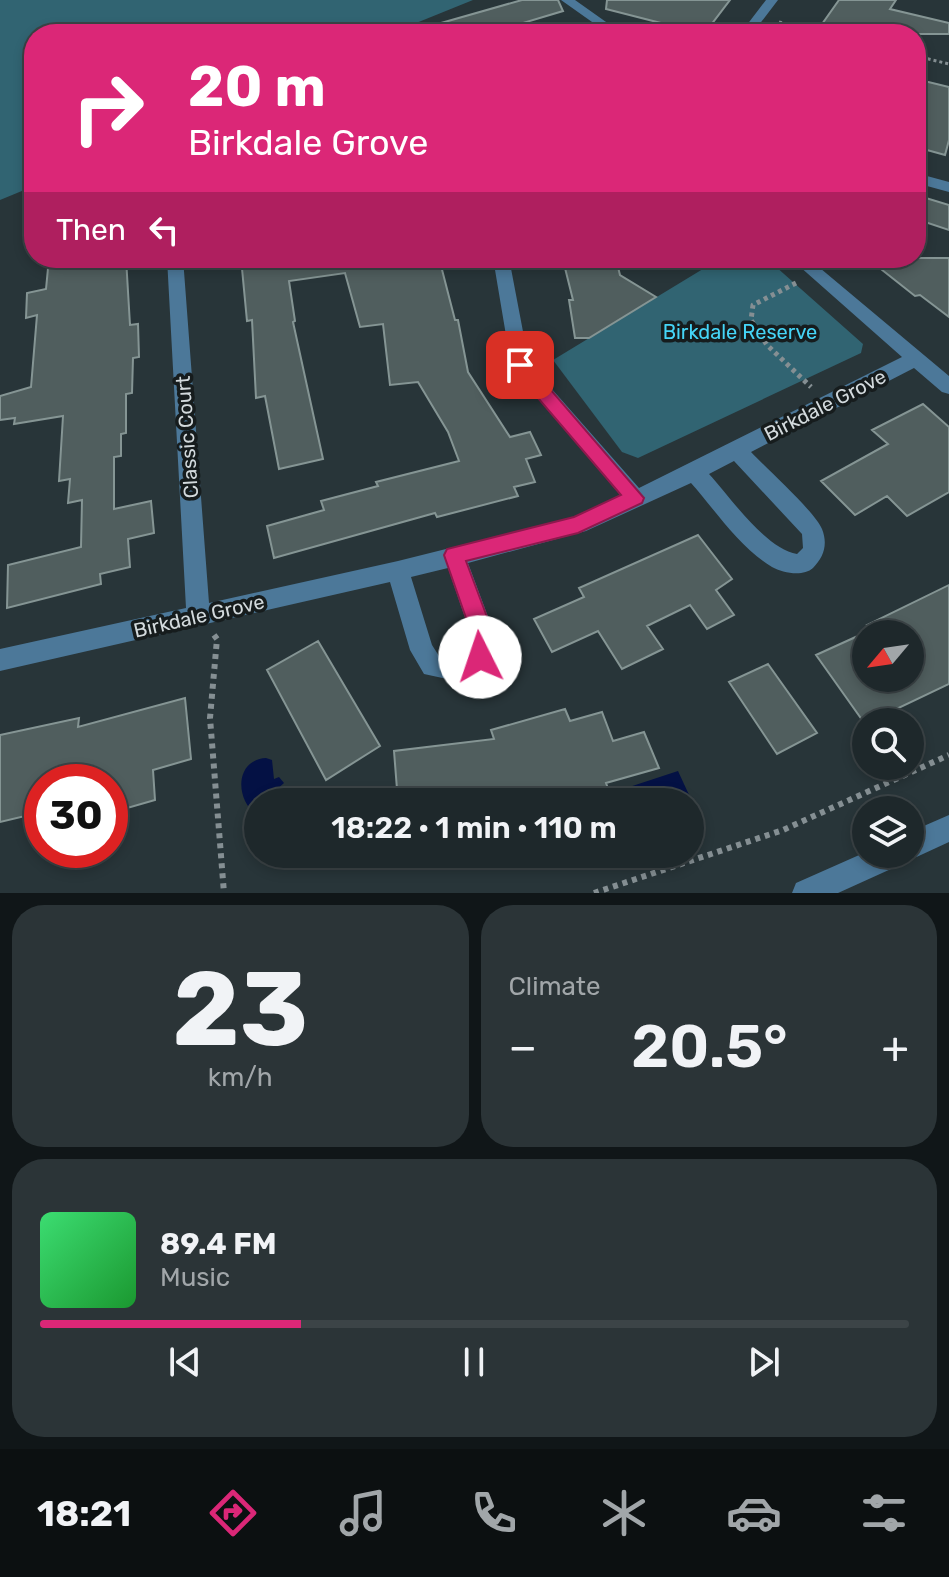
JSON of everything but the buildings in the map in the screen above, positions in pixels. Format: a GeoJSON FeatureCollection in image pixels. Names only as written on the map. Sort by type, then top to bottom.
{"type":"FeatureCollection","features":[{"type":"Feature","properties":{"kind":"street"},"geometry":{"type":"LineString","coordinates":[[567,0],[602,24]]}},
{"type":"Feature","properties":{"kind":"street"},"geometry":{"type":"LineString","coordinates":[[754,24],[772,0]]}},
{"type":"Feature","properties":{"kind":"street"},"geometry":{"type":"LineString","coordinates":[[926,181],[949,187]]}},
{"type":"Feature","properties":{"kind":"street","name":"Classic Court"},"geometry":{"type":"LineString","coordinates":[[176,268],[198,616]]}},
{"type":"Feature","properties":{"kind":"street"},"geometry":{"type":"LineString","coordinates":[[503,268],[520,365],[635,498]]}},
{"type":"Feature","properties":{"kind":"street"},"geometry":{"type":"LineString","coordinates":[[810,268],[949,387]]}},
{"type":"Feature","properties":{"kind":"street","name":"Birkdale Grove"},"geometry":{"type":"LineString","coordinates":[[0,660],[398,571],[578,525],[694,472],[915,359]]}},
{"type":"Feature","properties":{"kind":"street","name":"Birkdale Grove"},"geometry":{"type":"LineString","coordinates":[[694,472],[762,547],[781,561],[802,564],[814,551],[812,531],[736,450]]}},
{"type":"Feature","properties":{"kind":"street"},"geometry":{"type":"LineString","coordinates":[[398,571],[422,650],[432,666],[461,671],[480,657],[484,638],[454,555]]}},
{"type":"Feature","properties":{"kind":"street"},"geometry":{"type":"LineString","coordinates":[[924,840],[949,828]]}},
{"type":"Feature","properties":{"kind":"street"},"geometry":{"type":"LineString","coordinates":[[806,893],[861,868]]}},
{"type":"Feature","properties":{"kind":"path"},"geometry":{"type":"LineString","coordinates":[[759,17],[787,24]]}},
{"type":"Feature","properties":{"kind":"path"},"geometry":{"type":"LineString","coordinates":[[926,58],[949,64]]}},
{"type":"Feature","properties":{"kind":"path"},"geometry":{"type":"LineString","coordinates":[[800,281],[753,305],[751,320],[767,345],[812,388]]}},
{"type":"Feature","properties":{"kind":"path"},"geometry":{"type":"LineString","coordinates":[[198,616],[217,639],[210,718],[224,893]]}},
{"type":"Feature","properties":{"kind":"path"},"geometry":{"type":"LineString","coordinates":[[594,893],[783,830],[949,755]]}},
{"type":"Feature","properties":{"kind":"green space"},"geometry":{"type":"Polygon","coordinates":[[[0,0],[473,0],[414,24],[24,24],[24,190],[0,200],[0,0]]]}},
{"type":"Feature","properties":{"kind":"green space","name":"Birkdale Reserve"},"geometry":{"type":"Polygon","coordinates":[[[705,268],[777,268],[863,344],[861,353],[638,458],[622,452],[553,360],[705,268]]]}},
{"type":"Feature","properties":{"kind":"shaded area"},"geometry":{"type":"Polygon","coordinates":[[[256,760],[272,760],[274,779],[279,777],[284,783],[278,788],[244,788],[244,798],[243,773],[256,760]]]}},
{"type":"Feature","properties":{"kind":"shaded area"},"geometry":{"type":"Polygon","coordinates":[[[678,771],[686,788],[626,788],[678,771]]]}},
{"type":"Feature","properties":{"kind":"route"},"geometry":{"type":"LineString","coordinates":[[480,657],[484,638],[454,555],[578,525],[635,498],[520,365]]}}]}
